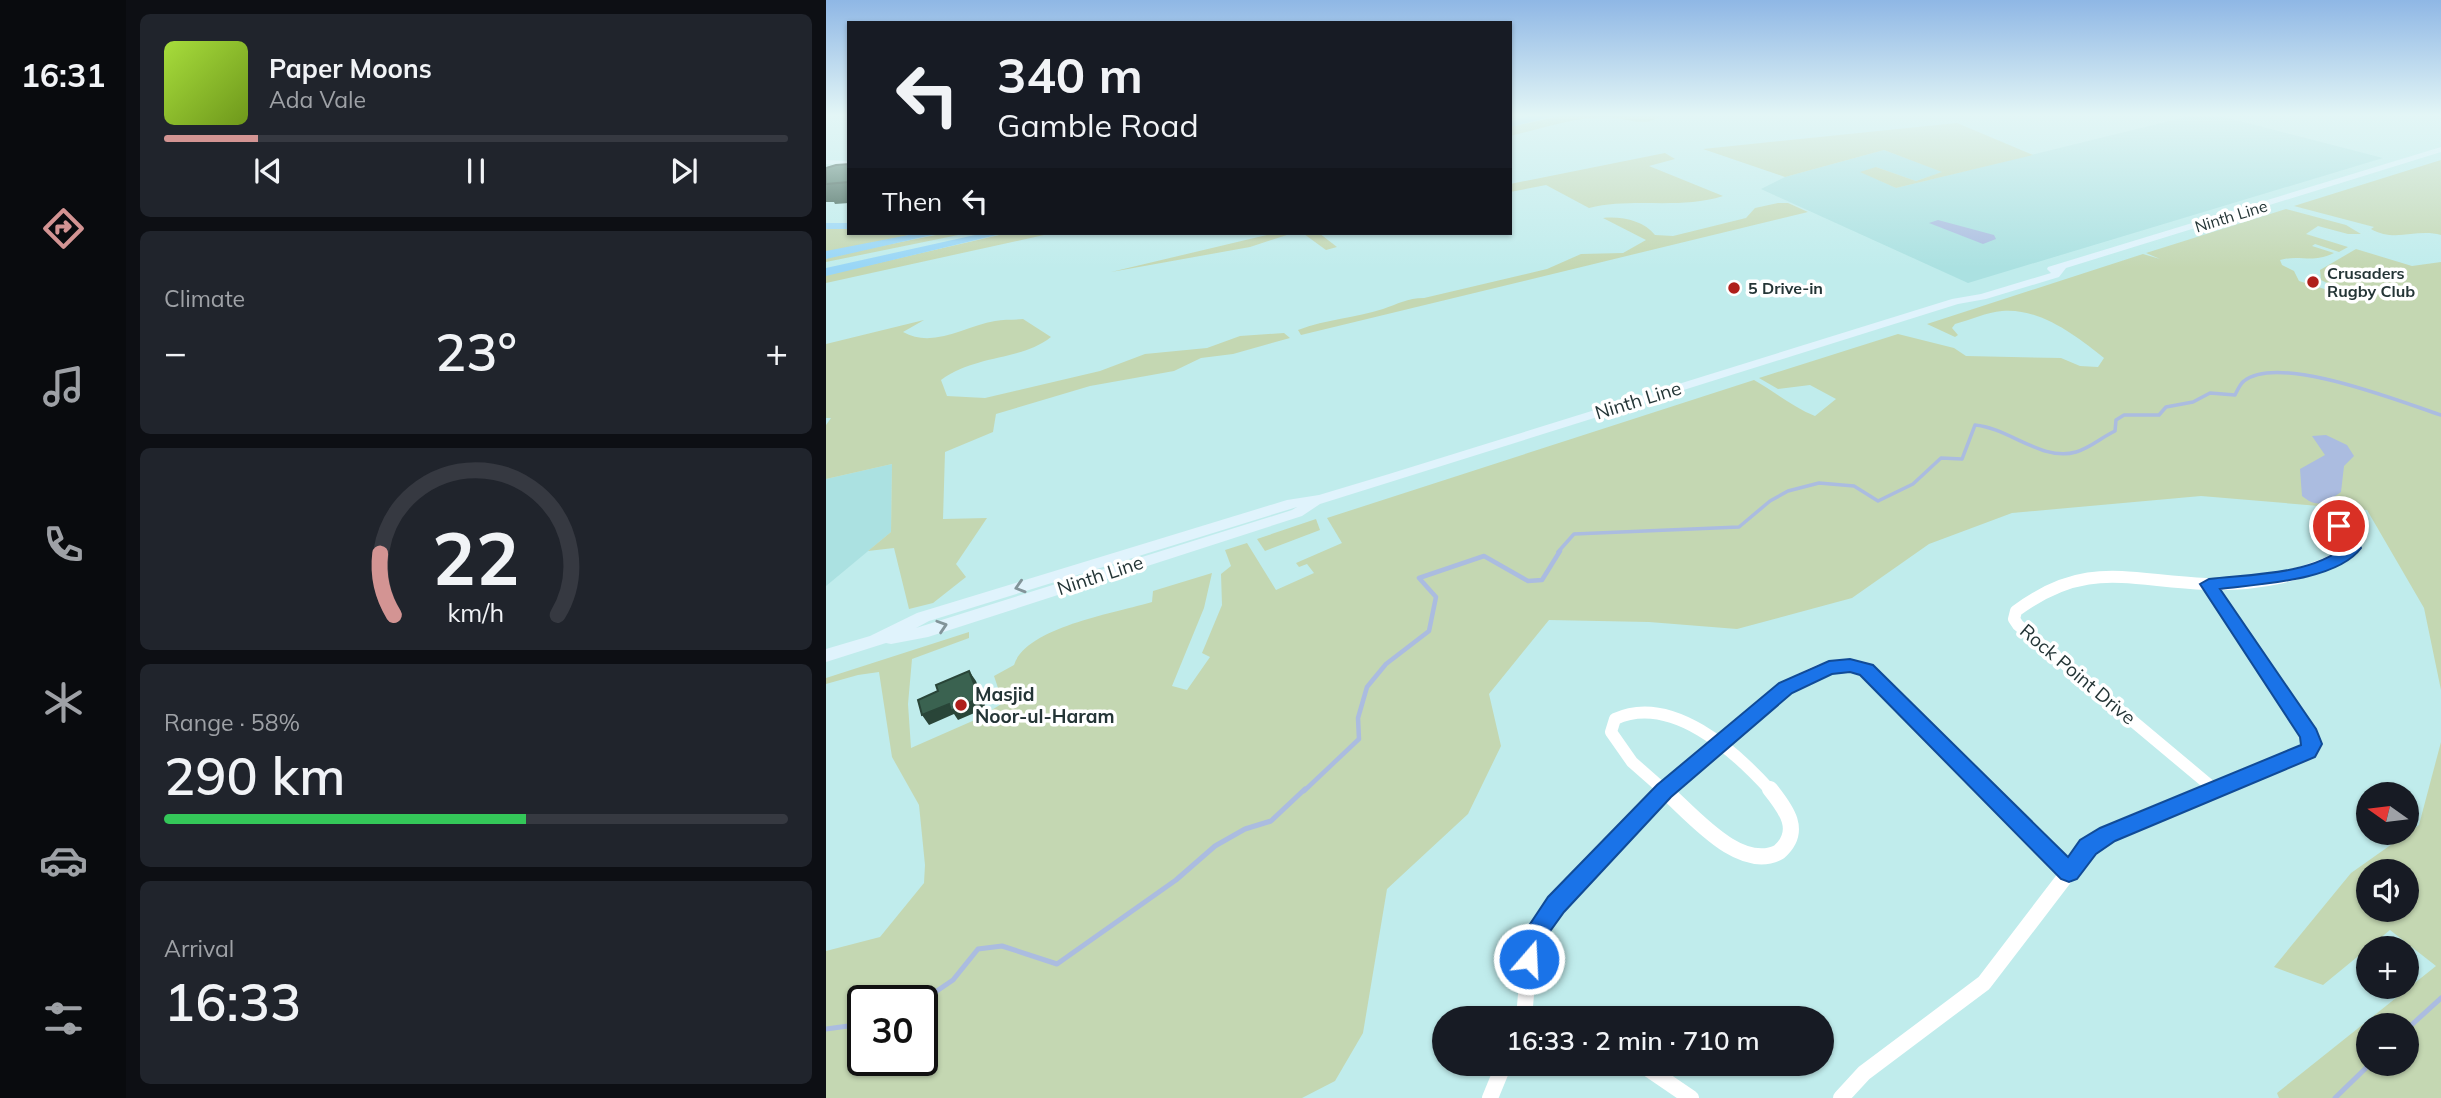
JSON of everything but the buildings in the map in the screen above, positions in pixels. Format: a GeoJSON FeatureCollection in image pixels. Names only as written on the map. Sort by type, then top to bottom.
{"type":"FeatureCollection","features":[{"type":"Feature","properties":{"kind":"highway"},"geometry":{"type":"LineString","coordinates":[[826,226],[847,226]]}},
{"type":"Feature","properties":{"kind":"highway"},"geometry":{"type":"LineString","coordinates":[[826,255],[924,235]]}},
{"type":"Feature","properties":{"kind":"highway"},"geometry":{"type":"LineString","coordinates":[[826,264],[969,235]]}},
{"type":"Feature","properties":{"kind":"highway"},"geometry":{"type":"LineString","coordinates":[[826,272],[990,235]]}},
{"type":"Feature","properties":{"kind":"main road","name":"Ninth Line"},"geometry":{"type":"LineString","coordinates":[[826,656],[876,640],[922,633],[1297,513],[1321,499],[1956,301],[1982,297],[2055,275],[2061,268],[2389,165]]}},
{"type":"Feature","properties":{"kind":"street","name":"Rock Point Drive"},"geometry":{"type":"LineString","coordinates":[[2214,789],[2014,619],[2016,611],[2067,584],[2091,576],[2209,584],[2292,574],[2340,559],[2353,548],[2339,526]]}},
{"type":"Feature","properties":{"kind":"street"},"geometry":{"type":"LineString","coordinates":[[1841,1098],[1864,1073],[1984,982],[2088,847],[2107,834],[2308,751],[2312,744],[2295,713],[2209,584]]}},
{"type":"Feature","properties":{"kind":"street"},"geometry":{"type":"LineString","coordinates":[[1526,1006],[1529,959],[1536,933],[1556,904],[1664,791],[1718,744],[1785,688],[1829,667],[1850,665],[1867,670],[2069,872]]}},
{"type":"Feature","properties":{"kind":"street"},"geometry":{"type":"LineString","coordinates":[[1633,711],[1663,713],[1718,744],[1730,750],[1780,804],[1792,822],[1792,836],[1784,850],[1772,857],[1754,859],[1737,853],[1632,762],[1611,732],[1615,719],[1633,711]]}},
{"type":"Feature","properties":{"kind":"street"},"geometry":{"type":"LineString","coordinates":[[1490,1098],[1499,1076]]}},
{"type":"Feature","properties":{"kind":"street"},"geometry":{"type":"LineString","coordinates":[[1658,1076],[1691,1098]]}},
{"type":"Feature","properties":{"kind":"shaded area"},"geometry":{"type":"Polygon","coordinates":[[[1828,165],[1925,165],[1943,172],[1916,181],[1876,167],[1868,175],[1896,188],[1989,165],[2359,165],[1968,283],[1761,189],[1785,177],[1828,165]]]}},
{"type":"Feature","properties":{"kind":"shaded area"},"geometry":{"type":"Polygon","coordinates":[[[1938,220],[1994,235],[1996,239],[1983,244],[1929,223],[1938,220]]]}},
{"type":"Feature","properties":{"kind":"shaded area"},"geometry":{"type":"Polygon","coordinates":[[[2326,435],[2347,445],[2354,456],[2344,466],[2341,492],[2326,502],[2317,503],[2302,496],[2300,469],[2325,455],[2312,436],[2326,435]]]}},
{"type":"Feature","properties":{"kind":"shaded area"},"geometry":{"type":"Polygon","coordinates":[[[892,464],[891,532],[826,586],[826,479],[892,464]]]}},
{"type":"Feature","properties":{"kind":"green space"},"geometry":{"type":"Polygon","coordinates":[[[1604,165],[1652,165],[1649,166],[1723,196],[1690,202],[1622,203],[1589,208],[1546,185],[1512,192],[1512,184],[1604,165]]]}},
{"type":"Feature","properties":{"kind":"green space"},"geometry":{"type":"Polygon","coordinates":[[[1751,165],[1828,165],[1785,177],[1751,165]]]}},
{"type":"Feature","properties":{"kind":"green space"},"geometry":{"type":"Polygon","coordinates":[[[1924,165],[1990,165],[1896,188],[1860,172],[1876,167],[1916,181],[1942,172],[1924,165]]]}},
{"type":"Feature","properties":{"kind":"green space"},"geometry":{"type":"Polygon","coordinates":[[[2424,165],[2441,165],[2441,235],[2389,235],[2371,229],[2374,227],[2294,206],[2424,165]]]}},
{"type":"Feature","properties":{"kind":"green space"},"geometry":{"type":"Polygon","coordinates":[[[1788,203],[1808,212],[1301,335],[1298,330],[1372,312],[1408,300],[1547,269],[1581,254],[1623,253],[1646,240],[1603,218],[1632,220],[1655,235],[1673,236],[1746,218],[1755,208],[1788,203]]]}},
{"type":"Feature","properties":{"kind":"green space"},"geometry":{"type":"Polygon","coordinates":[[[2286,209],[2346,225],[2361,234],[2348,234],[2318,226],[2306,234],[2348,247],[2339,252],[2315,244],[2312,246],[2334,253],[2319,258],[2280,260],[2282,265],[2294,271],[2299,281],[2337,293],[2341,290],[2321,280],[2320,270],[2356,249],[2412,266],[2441,262],[2441,690],[2424,608],[2367,510],[2201,496],[2012,513],[1929,544],[1852,598],[1737,629],[1649,622],[1549,620],[1489,694],[1501,746],[1468,814],[1387,889],[1363,1033],[1335,1081],[1302,1098],[826,1098],[826,951],[880,937],[924,883],[925,865],[919,805],[892,757],[879,672],[826,684],[826,678],[969,632],[969,638],[912,659],[908,704],[911,748],[977,719],[1003,703],[994,676],[1014,665],[1022,652],[1053,631],[1152,602],[1153,591],[1212,573],[1204,608],[1172,686],[1187,690],[1210,657],[1202,653],[1222,605],[1221,574],[1231,566],[1225,550],[1247,543],[1276,590],[1314,573],[1307,564],[1299,567],[1296,563],[1342,543],[1327,518],[1754,380],[1815,416],[1836,399],[1810,385],[1778,389],[1759,378],[1898,334],[1954,348],[1966,356],[2061,358],[2080,366],[2098,367],[2104,358],[2094,350],[2057,325],[2030,314],[2002,311],[1984,314],[1955,324],[1952,328],[1958,335],[1955,337],[1927,324],[2143,254],[2160,259],[2146,253],[2286,209]]]}},
{"type":"Feature","properties":{"kind":"green space"},"geometry":{"type":"Polygon","coordinates":[[[826,229],[847,229],[847,235],[910,235],[826,252],[826,229]]]}},
{"type":"Feature","properties":{"kind":"green space"},"geometry":{"type":"Polygon","coordinates":[[[936,235],[958,235],[826,262],[826,257],[936,235]]]}},
{"type":"Feature","properties":{"kind":"green space"},"geometry":{"type":"Polygon","coordinates":[[[999,235],[1044,235],[826,283],[826,275],[999,235]]]}},
{"type":"Feature","properties":{"kind":"green space"},"geometry":{"type":"Polygon","coordinates":[[[1267,235],[1287,235],[1250,247],[1111,272],[1267,235]]]}},
{"type":"Feature","properties":{"kind":"green space"},"geometry":{"type":"Polygon","coordinates":[[[1305,235],[1322,235],[1337,247],[1326,250],[1305,235]]]}},
{"type":"Feature","properties":{"kind":"green space"},"geometry":{"type":"Polygon","coordinates":[[[1023,319],[1051,337],[1026,350],[955,372],[941,380],[947,396],[985,398],[1100,371],[1145,354],[1207,348],[1240,336],[1284,333],[1290,338],[1233,354],[1201,358],[1174,371],[1090,386],[996,414],[993,432],[945,452],[943,519],[987,518],[956,564],[966,577],[933,603],[909,609],[894,548],[868,551],[891,532],[892,464],[826,479],[826,425],[831,418],[826,418],[826,344],[924,320],[903,332],[914,337],[937,337],[995,321],[1023,319]]]}},
{"type":"Feature","properties":{"kind":"green space"},"geometry":{"type":"Polygon","coordinates":[[[1316,519],[1320,530],[1265,551],[1257,539],[1316,519]]]}},
{"type":"Feature","properties":{"kind":"green space"},"geometry":{"type":"Polygon","coordinates":[[[2441,742],[2441,1098],[2279,1098],[2277,1093],[2356,1030],[2356,1076],[2419,1076],[2419,1013],[2377,1013],[2395,999],[2419,999],[2419,980],[2436,966],[2419,953],[2419,936],[2398,936],[2390,930],[2383,936],[2356,936],[2356,958],[2323,985],[2274,967],[2356,869],[2356,922],[2419,922],[2419,859],[2371,859],[2391,845],[2419,845],[2419,825],[2441,742]]]}},
{"type":"Feature","properties":{"kind":"waterway"},"geometry":{"type":"LineString","coordinates":[[1558,552],[1574,534],[1739,527],[1770,501],[1788,491],[1819,483],[1854,486],[1878,501],[1913,484],[1941,458],[1962,459],[1975,425],[1988,427],[2038,449],[2063,454],[2076,452],[2115,431],[2116,420],[2124,415],[2159,415],[2166,407],[2193,402],[2210,393],[2235,395],[2244,381],[2261,374],[2311,376],[2370,391],[2441,415]]}},
{"type":"Feature","properties":{"kind":"waterway"},"geometry":{"type":"LineString","coordinates":[[1304,791],[1359,739],[1358,718],[1367,687],[1386,664],[1429,631],[1436,597],[1419,578],[1484,556],[1528,581],[1542,580],[1560,551]]}},
{"type":"Feature","properties":{"kind":"waterway"},"geometry":{"type":"LineString","coordinates":[[938,990],[953,980],[978,949],[1002,946],[1057,964],[1176,880],[1215,846],[1245,829],[1271,821],[1305,789]]}},
{"type":"Feature","properties":{"kind":"waterway"},"geometry":{"type":"LineString","coordinates":[[2419,1018],[2441,998]]}},
{"type":"Feature","properties":{"kind":"waterway"},"geometry":{"type":"LineString","coordinates":[[826,1029],[847,1026]]}},
{"type":"Feature","properties":{"kind":"waterway"},"geometry":{"type":"LineString","coordinates":[[2335,1098],[2358,1076]]}},
{"type":"Feature","properties":{"kind":"place","name":"Crusaders Rugby Club"},"geometry":{"type":"Point","coordinates":[2313,282]}},
{"type":"Feature","properties":{"kind":"place","name":"5 Drive-in"},"geometry":{"type":"Point","coordinates":[1734,288]}},
{"type":"Feature","properties":{"kind":"place","name":"Masjid Noor-ul-Haram"},"geometry":{"type":"Point","coordinates":[961,705]}},
{"type":"Feature","properties":{"kind":"route"},"geometry":{"type":"LineString","coordinates":[[1529,959],[1536,933],[1556,904],[1664,791],[1785,688],[1829,667],[1850,665],[1867,670],[2069,872],[2088,847],[2107,834],[2308,751],[2312,744],[2309,735],[2209,584],[2292,574],[2340,559],[2353,548],[2339,526]]}}]}
